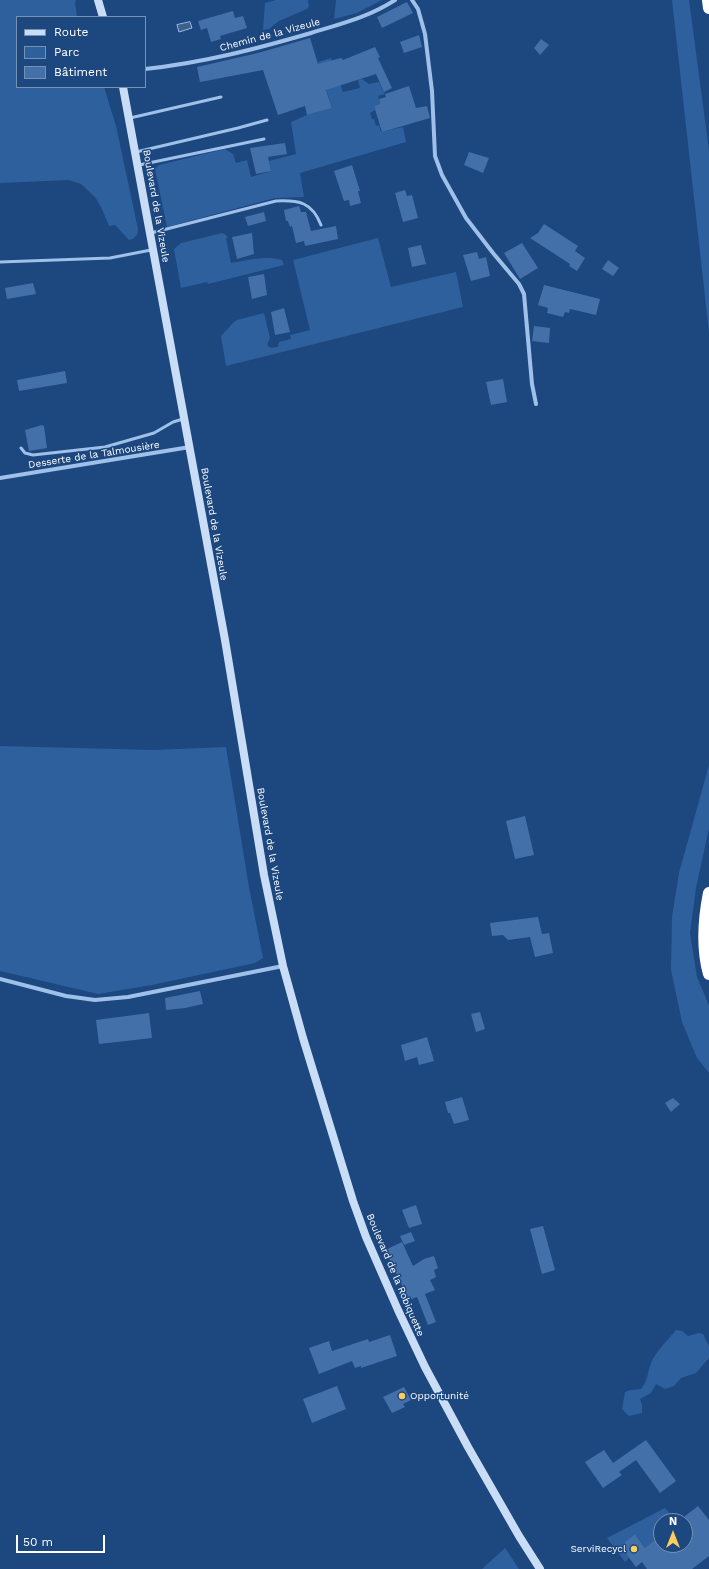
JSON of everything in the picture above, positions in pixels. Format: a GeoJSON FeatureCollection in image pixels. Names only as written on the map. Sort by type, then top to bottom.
{"type":"FeatureCollection","features":[{"type":"Feature","properties":{"kind":"highway"},"geometry":{"type":"LineString","coordinates":[[708,0],[709,8]]}},
{"type":"Feature","properties":{"kind":"highway"},"geometry":{"type":"LineString","coordinates":[[709,892],[705,931],[705,950],[709,974]]}},
{"type":"Feature","properties":{"kind":"main road"},"geometry":{"type":"LineString","coordinates":[[98,0],[103,16]]}},
{"type":"Feature","properties":{"kind":"main road","name":"Boulevard de la Vizeule"},"geometry":{"type":"LineString","coordinates":[[123,88],[130,118],[225,640],[264,875],[283,966]]}},
{"type":"Feature","properties":{"kind":"main road","name":"Boulevard de la Robiquette"},"geometry":{"type":"LineString","coordinates":[[283,966],[303,1038],[353,1201],[372,1250],[425,1367],[511,1522],[540,1569]]}},
{"type":"Feature","properties":{"kind":"street","name":"Chemin de la Vizeule"},"geometry":{"type":"LineString","coordinates":[[146,69],[203,61],[289,39],[372,14],[395,0]]}},
{"type":"Feature","properties":{"kind":"street"},"geometry":{"type":"LineString","coordinates":[[412,0],[418,9],[422,21],[428,53],[432,91],[435,156],[442,175],[466,218],[519,284],[524,294],[532,384],[536,404]]}},
{"type":"Feature","properties":{"kind":"street","name":"Desserte de la Talmousière"},"geometry":{"type":"LineString","coordinates":[[0,478],[190,446]]}},
{"type":"Feature","properties":{"kind":"street"},"geometry":{"type":"LineString","coordinates":[[0,979],[66,996],[96,1000],[128,997],[283,966]]}},
{"type":"Feature","properties":{"kind":"lane"},"geometry":{"type":"LineString","coordinates":[[130,118],[221,97]]}},
{"type":"Feature","properties":{"kind":"lane"},"geometry":{"type":"LineString","coordinates":[[136,152],[267,120]]}},
{"type":"Feature","properties":{"kind":"lane"},"geometry":{"type":"LineString","coordinates":[[138,165],[264,139]]}},
{"type":"Feature","properties":{"kind":"lane"},"geometry":{"type":"LineString","coordinates":[[151,233],[276,201],[290,200],[310,207],[316,214],[321,226]]}},
{"type":"Feature","properties":{"kind":"lane"},"geometry":{"type":"LineString","coordinates":[[0,262],[110,258],[154,250]]}},
{"type":"Feature","properties":{"kind":"lane"},"geometry":{"type":"LineString","coordinates":[[22,448],[25,453],[33,455],[105,447],[154,433],[173,422],[185,419]]}},
{"type":"Feature","properties":{"kind":"green space"},"geometry":{"type":"Polygon","coordinates":[[[0,0],[76,0],[77,16],[16,16],[16,88],[104,88],[116,126],[138,229],[137,235],[133,239],[129,240],[115,225],[109,226],[95,197],[81,184],[69,180],[0,183],[0,0]]]}},
{"type":"Feature","properties":{"kind":"green space"},"geometry":{"type":"Polygon","coordinates":[[[276,0],[308,0],[309,6],[307,9],[279,21],[269,29],[263,30],[265,3],[276,0]]]}},
{"type":"Feature","properties":{"kind":"green space"},"geometry":{"type":"Polygon","coordinates":[[[336,0],[382,0],[357,13],[334,19],[336,0]]]}},
{"type":"Feature","properties":{"kind":"green space"},"geometry":{"type":"Polygon","coordinates":[[[672,0],[689,0],[709,150],[709,333],[672,0]]]}},
{"type":"Feature","properties":{"kind":"green space"},"geometry":{"type":"Polygon","coordinates":[[[331,58],[343,92],[360,88],[358,80],[362,79],[369,84],[379,82],[385,94],[378,96],[380,104],[374,106],[375,110],[370,113],[372,119],[374,119],[376,126],[379,125],[381,132],[403,127],[406,142],[300,173],[304,197],[275,198],[167,227],[155,169],[159,165],[225,149],[233,154],[236,163],[247,160],[251,177],[271,171],[269,161],[296,154],[291,122],[307,115],[332,108],[318,62],[331,58]]]}},
{"type":"Feature","properties":{"kind":"green space"},"geometry":{"type":"Polygon","coordinates":[[[222,233],[228,238],[226,238],[231,263],[256,258],[269,258],[282,260],[284,265],[208,284],[207,282],[181,288],[174,249],[181,243],[222,233]]]}},
{"type":"Feature","properties":{"kind":"green space"},"geometry":{"type":"Polygon","coordinates":[[[378,238],[391,287],[456,272],[463,307],[226,366],[221,336],[237,320],[264,313],[270,338],[267,345],[271,348],[278,347],[279,342],[291,339],[290,335],[310,330],[293,260],[378,238]]]}},
{"type":"Feature","properties":{"kind":"green space"},"geometry":{"type":"Polygon","coordinates":[[[0,746],[154,750],[226,747],[249,887],[263,958],[255,963],[152,985],[98,994],[0,971],[0,746]]]}},
{"type":"Feature","properties":{"kind":"green space"},"geometry":{"type":"Polygon","coordinates":[[[709,765],[709,828],[696,888],[690,933],[697,977],[709,1005],[709,1073],[697,1058],[682,1022],[671,970],[672,917],[679,873],[709,765]]]}},
{"type":"Feature","properties":{"kind":"green space"},"geometry":{"type":"Polygon","coordinates":[[[676,1330],[682,1331],[688,1336],[699,1333],[703,1334],[709,1346],[709,1358],[696,1373],[681,1378],[674,1386],[665,1389],[656,1384],[651,1393],[640,1399],[642,1413],[629,1416],[622,1409],[625,1392],[641,1389],[648,1376],[653,1359],[676,1330]]]}},
{"type":"Feature","properties":{"kind":"green space"},"geometry":{"type":"Polygon","coordinates":[[[665,1508],[669,1513],[655,1513],[665,1508]]]}},
{"type":"Feature","properties":{"kind":"green space"},"geometry":{"type":"Polygon","coordinates":[[[653,1514],[653,1541],[646,1549],[635,1534],[620,1546],[629,1558],[625,1562],[607,1538],[653,1514]]]}},
{"type":"Feature","properties":{"kind":"green space"},"geometry":{"type":"Polygon","coordinates":[[[505,1548],[519,1569],[482,1569],[505,1548]]]}},
{"type":"Feature","properties":{"kind":"shaded area"},"geometry":{"type":"Polygon","coordinates":[[[190,22],[192,28],[179,32],[177,25],[190,22]]]}},
{"type":"Feature","properties":{"kind":"building"},"geometry":{"type":"Polygon","coordinates":[[[407,2],[413,13],[382,28],[377,17],[407,2]]]}},
{"type":"Feature","properties":{"kind":"building"},"geometry":{"type":"Polygon","coordinates":[[[233,11],[235,18],[243,16],[247,28],[220,36],[221,39],[211,42],[207,28],[201,30],[198,21],[233,11]]]}},
{"type":"Feature","properties":{"kind":"building"},"geometry":{"type":"Polygon","coordinates":[[[419,35],[422,47],[404,53],[400,42],[419,35]]]}},
{"type":"Feature","properties":{"kind":"building"},"geometry":{"type":"Polygon","coordinates":[[[310,38],[318,64],[341,58],[343,60],[375,47],[380,57],[378,58],[392,88],[384,92],[376,74],[326,90],[332,108],[307,115],[305,106],[278,115],[263,70],[200,82],[197,67],[258,53],[310,38]]]}},
{"type":"Feature","properties":{"kind":"building"},"geometry":{"type":"Polygon","coordinates":[[[541,39],[549,45],[540,55],[534,48],[541,39]]]}},
{"type":"Feature","properties":{"kind":"building"},"geometry":{"type":"Polygon","coordinates":[[[409,86],[416,108],[427,106],[430,118],[382,132],[374,106],[380,104],[379,99],[386,97],[385,94],[409,86]]]}},
{"type":"Feature","properties":{"kind":"building"},"geometry":{"type":"Polygon","coordinates":[[[285,143],[287,154],[268,157],[271,171],[256,174],[250,148],[285,143]]]}},
{"type":"Feature","properties":{"kind":"building"},"geometry":{"type":"Polygon","coordinates":[[[469,152],[489,158],[483,173],[464,165],[469,152]]]}},
{"type":"Feature","properties":{"kind":"building"},"geometry":{"type":"Polygon","coordinates":[[[352,165],[360,191],[358,191],[361,203],[350,206],[349,200],[344,201],[334,171],[352,165]]]}},
{"type":"Feature","properties":{"kind":"building"},"geometry":{"type":"Polygon","coordinates":[[[405,190],[407,196],[412,195],[418,218],[403,222],[395,193],[405,190]]]}},
{"type":"Feature","properties":{"kind":"building"},"geometry":{"type":"Polygon","coordinates":[[[299,206],[301,212],[306,212],[311,231],[336,226],[338,239],[305,246],[304,241],[296,243],[292,226],[290,227],[288,221],[286,221],[284,210],[299,206]]]}},
{"type":"Feature","properties":{"kind":"building"},"geometry":{"type":"Polygon","coordinates":[[[264,212],[266,221],[248,226],[245,217],[264,212]]]}},
{"type":"Feature","properties":{"kind":"building"},"geometry":{"type":"Polygon","coordinates":[[[544,224],[578,246],[575,251],[585,258],[577,271],[569,266],[570,264],[530,238],[538,233],[544,224]]]}},
{"type":"Feature","properties":{"kind":"building"},"geometry":{"type":"Polygon","coordinates":[[[252,233],[254,254],[237,259],[232,237],[252,233]]]}},
{"type":"Feature","properties":{"kind":"building"},"geometry":{"type":"Polygon","coordinates":[[[522,243],[538,268],[520,279],[504,253],[522,243]]]}},
{"type":"Feature","properties":{"kind":"building"},"geometry":{"type":"Polygon","coordinates":[[[421,245],[426,264],[412,267],[408,248],[421,245]]]}},
{"type":"Feature","properties":{"kind":"building"},"geometry":{"type":"Polygon","coordinates":[[[477,252],[479,259],[486,257],[490,276],[471,281],[463,255],[477,252]]]}},
{"type":"Feature","properties":{"kind":"building"},"geometry":{"type":"Polygon","coordinates":[[[608,260],[619,268],[613,276],[602,269],[608,260]]]}},
{"type":"Feature","properties":{"kind":"building"},"geometry":{"type":"Polygon","coordinates":[[[264,274],[267,295],[252,299],[248,277],[264,274]]]}},
{"type":"Feature","properties":{"kind":"building"},"geometry":{"type":"Polygon","coordinates":[[[33,283],[36,294],[7,299],[5,288],[33,283]]]}},
{"type":"Feature","properties":{"kind":"building"},"geometry":{"type":"Polygon","coordinates":[[[544,285],[600,299],[596,315],[570,309],[569,313],[565,312],[563,317],[547,313],[548,308],[538,305],[544,285]]]}},
{"type":"Feature","properties":{"kind":"building"},"geometry":{"type":"Polygon","coordinates":[[[284,308],[290,332],[275,335],[271,312],[284,308]]]}},
{"type":"Feature","properties":{"kind":"building"},"geometry":{"type":"Polygon","coordinates":[[[534,326],[550,328],[549,343],[532,341],[534,326]]]}},
{"type":"Feature","properties":{"kind":"building"},"geometry":{"type":"Polygon","coordinates":[[[65,371],[67,383],[19,391],[17,380],[65,371]]]}},
{"type":"Feature","properties":{"kind":"building"},"geometry":{"type":"Polygon","coordinates":[[[503,379],[507,402],[491,405],[486,382],[503,379]]]}},
{"type":"Feature","properties":{"kind":"building"},"geometry":{"type":"Polygon","coordinates":[[[42,425],[44,426],[47,448],[29,451],[25,430],[42,425]]]}},
{"type":"Feature","properties":{"kind":"building"},"geometry":{"type":"Polygon","coordinates":[[[525,816],[534,855],[515,859],[506,821],[525,816]]]}},
{"type":"Feature","properties":{"kind":"building"},"geometry":{"type":"Polygon","coordinates":[[[538,917],[542,934],[549,933],[553,953],[535,957],[530,937],[508,940],[503,935],[492,936],[490,923],[538,917]]]}},
{"type":"Feature","properties":{"kind":"building"},"geometry":{"type":"Polygon","coordinates":[[[200,991],[203,1004],[166,1010],[165,998],[200,991]]]}},
{"type":"Feature","properties":{"kind":"building"},"geometry":{"type":"Polygon","coordinates":[[[480,1012],[485,1029],[476,1032],[471,1014],[480,1012]]]}},
{"type":"Feature","properties":{"kind":"building"},"geometry":{"type":"Polygon","coordinates":[[[149,1013],[152,1038],[99,1044],[96,1020],[149,1013]]]}},
{"type":"Feature","properties":{"kind":"building"},"geometry":{"type":"Polygon","coordinates":[[[427,1037],[434,1061],[419,1065],[417,1057],[405,1061],[401,1045],[427,1037]]]}},
{"type":"Feature","properties":{"kind":"building"},"geometry":{"type":"Polygon","coordinates":[[[462,1097],[469,1120],[454,1124],[450,1113],[448,1113],[445,1102],[462,1097]]]}},
{"type":"Feature","properties":{"kind":"building"},"geometry":{"type":"Polygon","coordinates":[[[673,1098],[680,1104],[671,1112],[665,1103],[673,1098]]]}},
{"type":"Feature","properties":{"kind":"building"},"geometry":{"type":"Polygon","coordinates":[[[416,1205],[422,1224],[409,1228],[402,1210],[416,1205]]]}},
{"type":"Feature","properties":{"kind":"building"},"geometry":{"type":"Polygon","coordinates":[[[543,1226],[555,1270],[542,1274],[530,1229],[543,1226]]]}},
{"type":"Feature","properties":{"kind":"building"},"geometry":{"type":"Polygon","coordinates":[[[411,1232],[415,1241],[404,1245],[400,1236],[411,1232]]]}},
{"type":"Feature","properties":{"kind":"building"},"geometry":{"type":"Polygon","coordinates":[[[402,1242],[413,1266],[424,1259],[434,1256],[438,1268],[434,1270],[436,1277],[430,1280],[435,1290],[425,1294],[436,1322],[428,1325],[417,1297],[409,1300],[385,1250],[402,1242]]]}},
{"type":"Feature","properties":{"kind":"building"},"geometry":{"type":"Polygon","coordinates":[[[390,1335],[397,1356],[361,1368],[361,1366],[355,1368],[352,1361],[319,1374],[309,1348],[329,1341],[332,1351],[368,1339],[369,1342],[390,1335]]]}},
{"type":"Feature","properties":{"kind":"building"},"geometry":{"type":"Polygon","coordinates":[[[337,1386],[346,1409],[312,1423],[303,1399],[337,1386]]]}},
{"type":"Feature","properties":{"kind":"building"},"geometry":{"type":"Polygon","coordinates":[[[404,1387],[411,1400],[403,1404],[405,1407],[392,1413],[383,1397],[404,1387]]]}},
{"type":"Feature","properties":{"kind":"building"},"geometry":{"type":"Polygon","coordinates":[[[646,1440],[676,1481],[660,1493],[636,1460],[619,1472],[622,1475],[603,1488],[585,1462],[604,1450],[613,1463],[646,1440]]]}},
{"type":"Feature","properties":{"kind":"building"},"geometry":{"type":"Polygon","coordinates":[[[698,1506],[709,1520],[709,1556],[692,1569],[647,1569],[642,1562],[636,1567],[620,1546],[635,1534],[645,1548],[653,1542],[653,1553],[693,1553],[693,1513],[689,1513],[698,1506]]]}},
{"type":"Feature","properties":{"kind":"place","name":"Opportunité"},"geometry":{"type":"Point","coordinates":[402,1396]}},
{"type":"Feature","properties":{"kind":"place","name":"ServiRecycl"},"geometry":{"type":"Point","coordinates":[634,1549]}}]}
